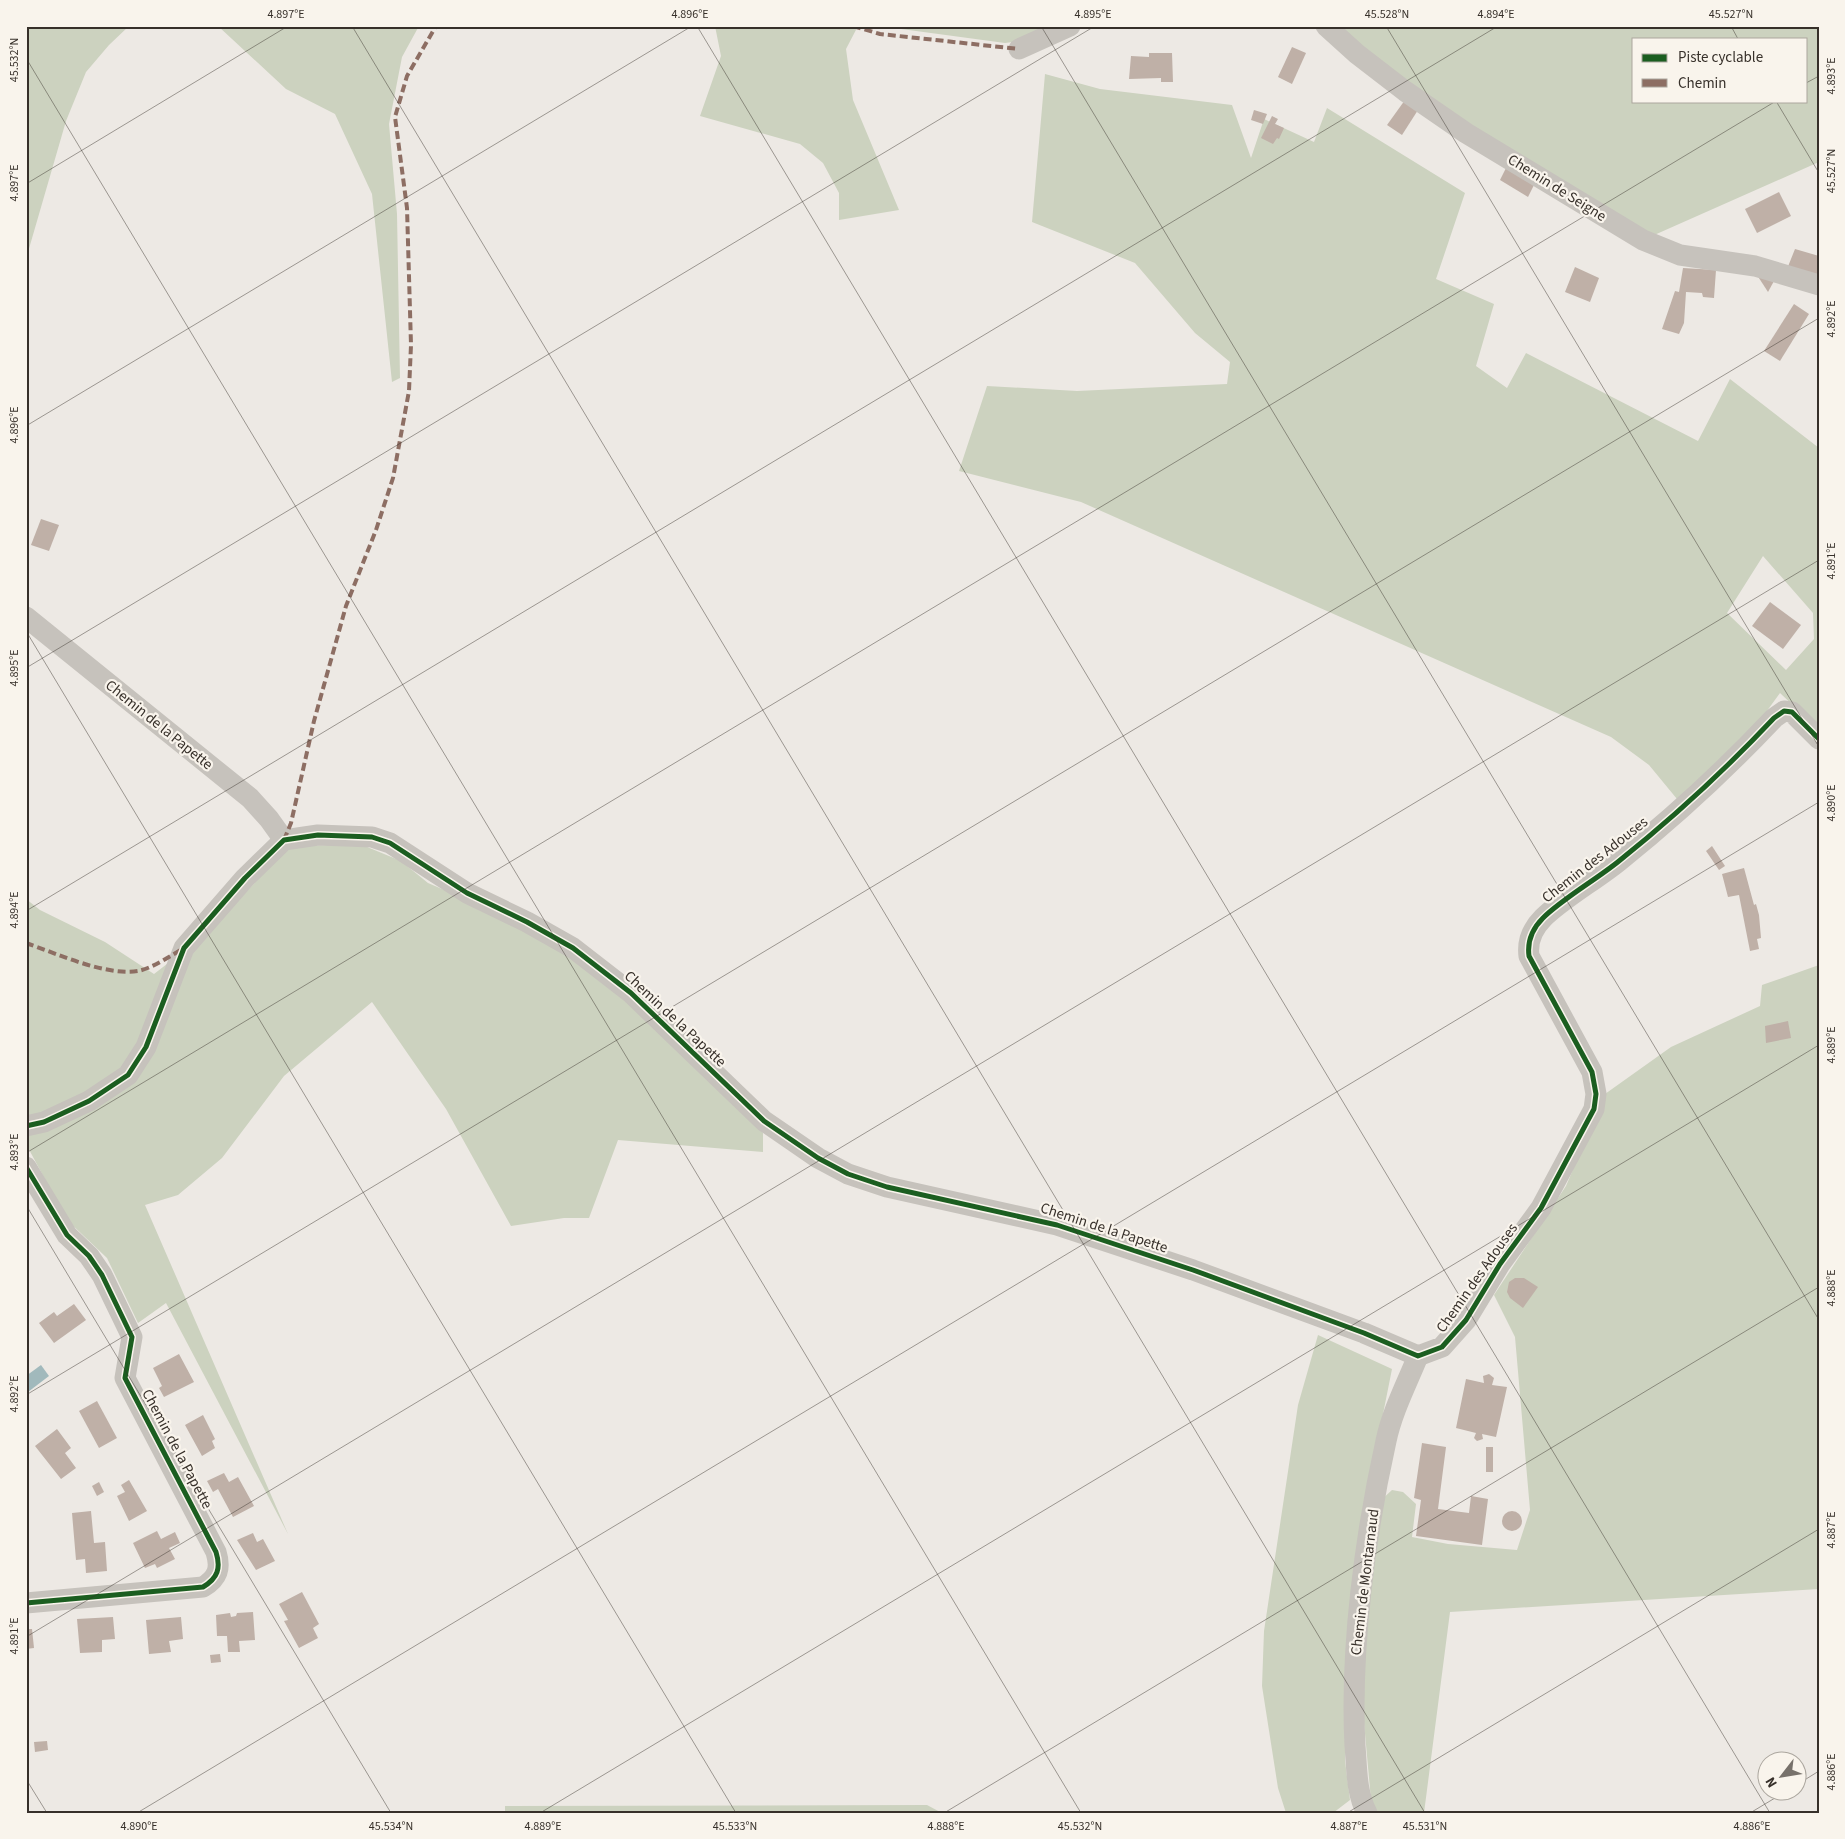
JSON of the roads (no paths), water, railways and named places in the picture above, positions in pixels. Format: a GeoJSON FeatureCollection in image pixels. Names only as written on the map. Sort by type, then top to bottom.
{"type":"FeatureCollection","features":[{"type":"Feature","properties":{"kind":"street"},"geometry":{"type":"LineString","coordinates":[[1019,49],[1070,26]]}},
{"type":"Feature","properties":{"kind":"street","name":"Chemin de Seigne"},"geometry":{"type":"LineString","coordinates":[[1326,26],[1357,54],[1405,91],[1466,133],[1643,240],[1680,255],[1755,266],[1819,285]]}},
{"type":"Feature","properties":{"kind":"street","name":"Chemin de la Papette"},"geometry":{"type":"LineString","coordinates":[[26,617],[250,798],[269,819],[284,840],[318,835],[372,837],[390,843],[467,893],[527,922],[573,948],[600,966],[631,993],[764,1121],[818,1158],[848,1174],[888,1187],[1057,1225],[1193,1270],[1423,1355]]}},
{"type":"Feature","properties":{"kind":"street","name":"Chemin des Adouses"},"geometry":{"type":"LineString","coordinates":[[1423,1355],[1442,1347],[1466,1320],[1500,1264],[1540,1208],[1594,1109],[1596,1094],[1592,1072],[1529,956],[1528,945],[1533,931],[1543,918],[1620,861],[1709,782],[1784,711],[1792,712],[1819,739]]}},
{"type":"Feature","properties":{"kind":"street"},"geometry":{"type":"LineString","coordinates":[[26,1126],[44,1122],[89,1101],[128,1075],[146,1047],[184,948],[245,878],[284,840]]}},
{"type":"Feature","properties":{"kind":"street","name":"Chemin de la Papette"},"geometry":{"type":"LineString","coordinates":[[26,1167],[67,1234],[89,1256],[102,1275],[132,1337],[125,1378],[216,1552],[219,1562],[218,1574],[203,1587],[26,1603]]}},
{"type":"Feature","properties":{"kind":"street","name":"Chemin de Montarnaud"},"geometry":{"type":"LineString","coordinates":[[1367,1813],[1362,1803],[1357,1776],[1354,1728],[1356,1667],[1366,1552],[1386,1439],[1423,1355]]}},
{"type":"Feature","properties":{"kind":"water"},"geometry":{"type":"Polygon","coordinates":[[[41,1365],[49,1376],[28,1392],[26,1376],[41,1365]]]}}]}
